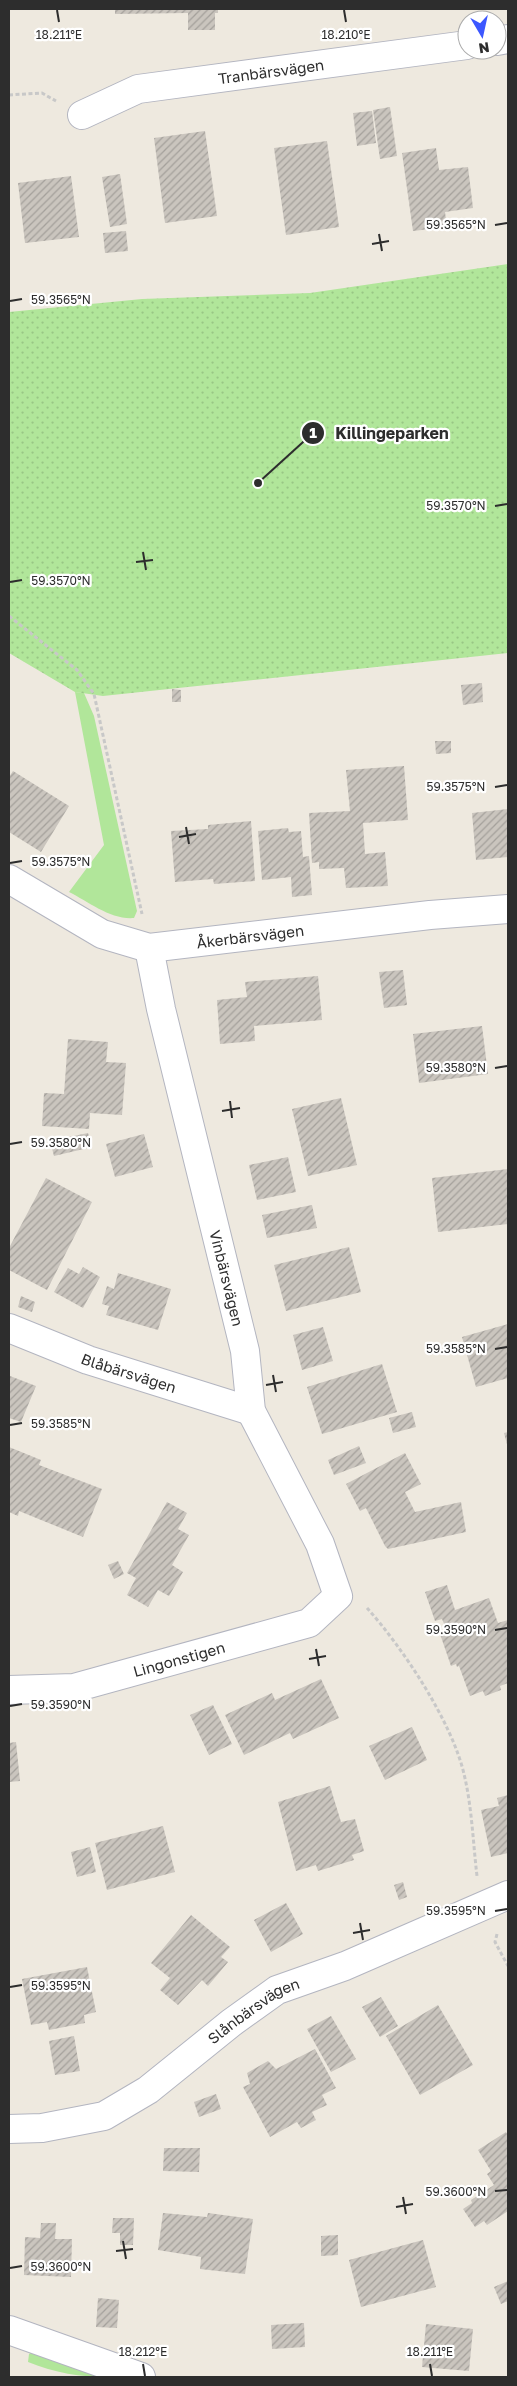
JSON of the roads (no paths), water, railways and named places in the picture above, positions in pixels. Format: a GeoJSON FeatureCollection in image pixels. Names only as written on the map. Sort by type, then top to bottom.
{"type":"FeatureCollection","features":[{"type":"Feature","properties":{"kind":"street","name":"Tranbärsvägen"},"geometry":{"type":"LineString","coordinates":[[82,115],[138,89],[457,46]]}},
{"type":"Feature","properties":{"kind":"street","name":"Åkerbärsvägen"},"geometry":{"type":"LineString","coordinates":[[9,879],[102,934],[149,948],[430,915],[508,909]]}},
{"type":"Feature","properties":{"kind":"street","name":"Vinbärsvägen"},"geometry":{"type":"LineString","coordinates":[[149,948],[160,1009],[245,1351],[251,1411],[320,1544],[338,1596]]}},
{"type":"Feature","properties":{"kind":"street","name":"Blåbärsvägen"},"geometry":{"type":"LineString","coordinates":[[9,1328],[88,1360],[251,1411]]}},
{"type":"Feature","properties":{"kind":"street","name":"Lingonstigen"},"geometry":{"type":"LineString","coordinates":[[9,1690],[74,1688],[309,1623],[338,1596]]}},
{"type":"Feature","properties":{"kind":"street","name":"Slånbärsvägen"},"geometry":{"type":"LineString","coordinates":[[9,2129],[42,2128],[104,2116],[148,2090],[231,2022],[277,1990],[345,1966],[499,1898]]}},
{"type":"Feature","properties":{"kind":"street"},"geometry":{"type":"LineString","coordinates":[[9,2330],[141,2377]]}},
{"type":"Feature","properties":{"kind":"place","name":"Killingeparken"},"geometry":{"type":"Point","coordinates":[258,483]}}]}
